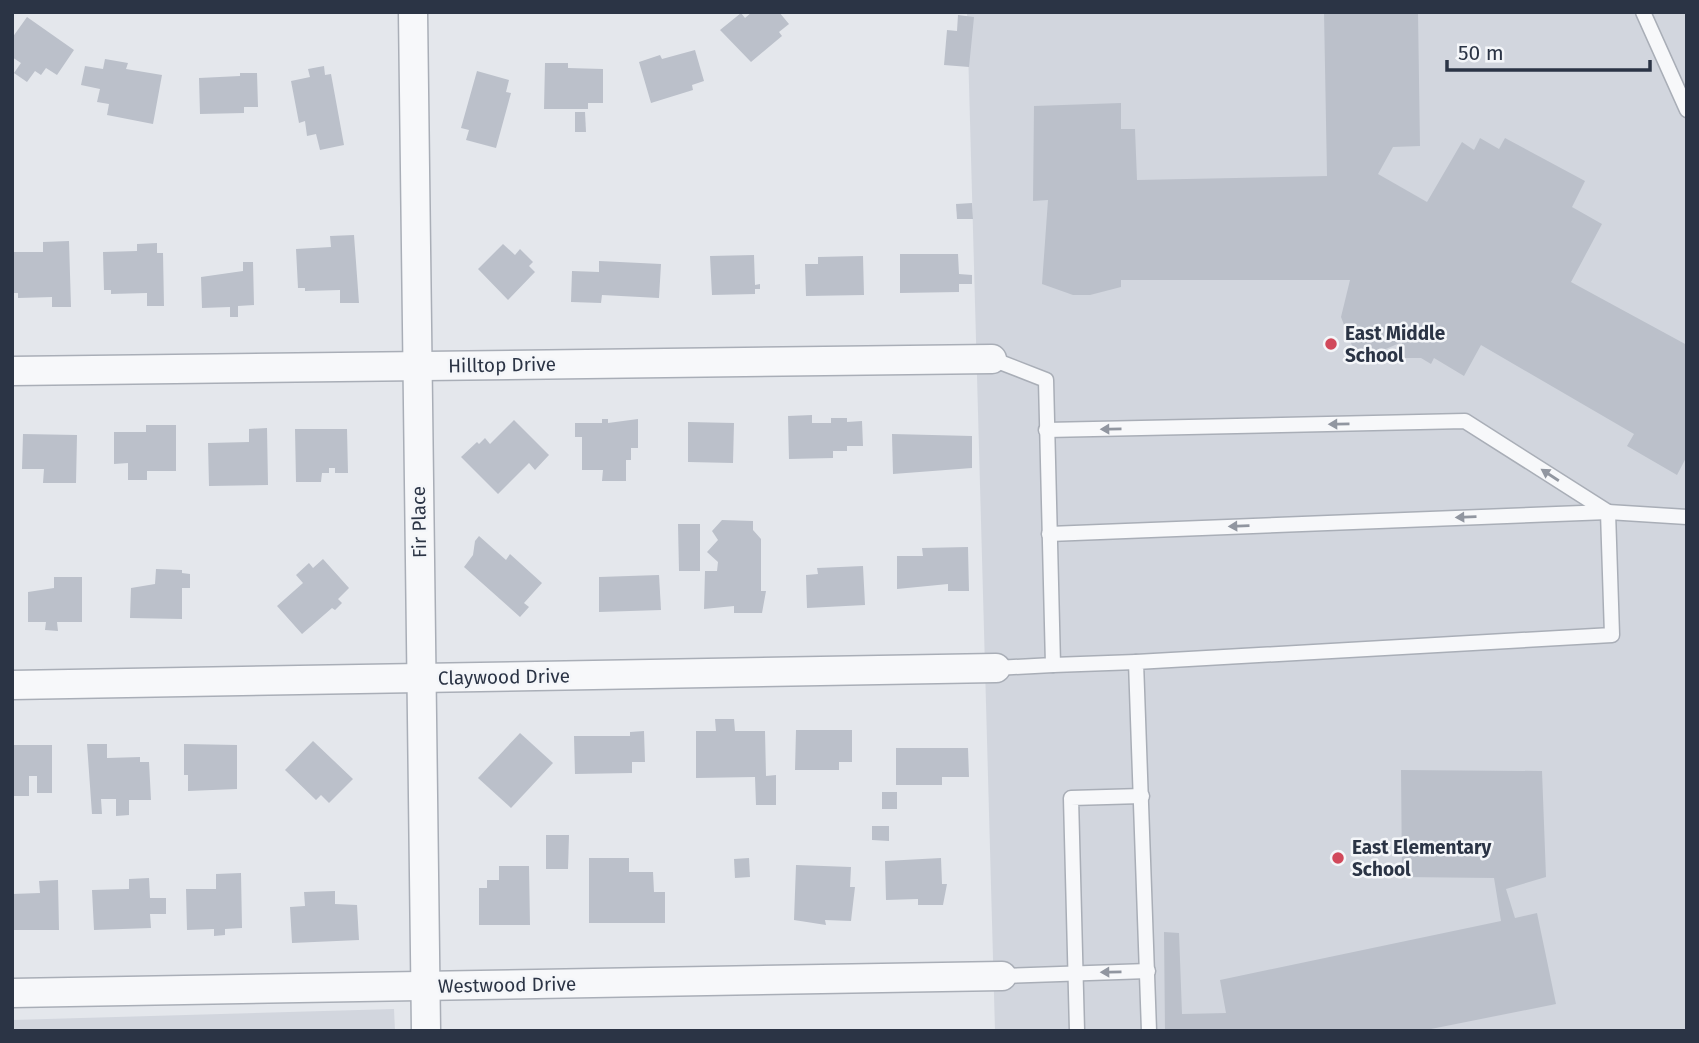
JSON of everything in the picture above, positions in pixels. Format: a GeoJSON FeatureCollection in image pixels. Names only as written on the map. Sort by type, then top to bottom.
{"type":"FeatureCollection","features":[{"type":"Feature","properties":{"kind":"street","name":"Fir Place"},"geometry":{"type":"LineString","coordinates":[[413,12],[426,1031]]}},
{"type":"Feature","properties":{"kind":"street","name":"Hilltop Drive"},"geometry":{"type":"LineString","coordinates":[[12,372],[992,359]]}},
{"type":"Feature","properties":{"kind":"street","name":"Claywood Drive"},"geometry":{"type":"LineString","coordinates":[[12,685],[996,668]]}},
{"type":"Feature","properties":{"kind":"street","name":"Westwood Drive"},"geometry":{"type":"LineString","coordinates":[[12,993],[1002,976]]}},
{"type":"Feature","properties":{"kind":"lane"},"geometry":{"type":"LineString","coordinates":[[1643,12],[1687,110]]}},
{"type":"Feature","properties":{"kind":"lane"},"geometry":{"type":"LineString","coordinates":[[992,359],[1046,380],[1053,665]]}},
{"type":"Feature","properties":{"kind":"lane"},"geometry":{"type":"LineString","coordinates":[[1046,430],[1465,421],[1608,512]]}},
{"type":"Feature","properties":{"kind":"lane"},"geometry":{"type":"LineString","coordinates":[[996,668],[1612,635],[1608,512]]}},
{"type":"Feature","properties":{"kind":"lane"},"geometry":{"type":"LineString","coordinates":[[1049,534],[1608,512],[1687,517]]}},
{"type":"Feature","properties":{"kind":"lane"},"geometry":{"type":"LineString","coordinates":[[1136,662],[1149,1031]]}},
{"type":"Feature","properties":{"kind":"lane"},"geometry":{"type":"LineString","coordinates":[[1077,1031],[1070,798],[1142,796]]}},
{"type":"Feature","properties":{"kind":"lane"},"geometry":{"type":"LineString","coordinates":[[1002,976],[1148,971]]}},
{"type":"Feature","properties":{"kind":"shaded area","name":"East Middle School"},"geometry":{"type":"Polygon","coordinates":[[[967,12],[1687,12],[1687,1031],[995,1031],[967,12]]]}},
{"type":"Feature","properties":{"kind":"shaded area"},"geometry":{"type":"Polygon","coordinates":[[[394,1009],[395,1031],[12,1031],[12,1020],[394,1009]]]}},
{"type":"Feature","properties":{"kind":"building"},"geometry":{"type":"Polygon","coordinates":[[[752,12],[779,12],[789,24],[779,32],[782,36],[751,62],[720,30],[741,13],[745,18],[752,12]]]}},
{"type":"Feature","properties":{"kind":"building"},"geometry":{"type":"Polygon","coordinates":[[[1324,12],[1418,12],[1420,146],[1393,147],[1378,174],[1427,202],[1462,142],[1474,150],[1480,138],[1499,149],[1505,138],[1585,181],[1572,207],[1602,224],[1571,282],[1687,345],[1687,456],[1677,475],[1627,446],[1634,434],[1481,345],[1464,376],[1434,358],[1431,364],[1421,358],[1403,358],[1402,342],[1358,361],[1341,317],[1350,280],[1121,280],[1121,287],[1090,295],[1073,295],[1042,284],[1048,200],[1033,201],[1034,106],[1121,103],[1121,129],[1135,129],[1137,180],[1327,176],[1324,12]]]}},
{"type":"Feature","properties":{"kind":"building"},"geometry":{"type":"Polygon","coordinates":[[[958,15],[974,17],[969,67],[944,65],[947,30],[957,31],[958,15]]]}},
{"type":"Feature","properties":{"kind":"building"},"geometry":{"type":"Polygon","coordinates":[[[27,17],[74,50],[57,75],[46,68],[41,75],[35,71],[27,82],[14,73],[21,63],[12,57],[12,38],[27,17]]]}},
{"type":"Feature","properties":{"kind":"building"},"geometry":{"type":"Polygon","coordinates":[[[695,50],[704,81],[692,85],[693,90],[651,103],[639,62],[660,55],[662,59],[695,50]]]}},
{"type":"Feature","properties":{"kind":"building"},"geometry":{"type":"Polygon","coordinates":[[[105,59],[128,63],[126,69],[162,75],[153,124],[107,115],[109,104],[97,102],[100,89],[81,85],[85,66],[103,69],[105,59]]]}},
{"type":"Feature","properties":{"kind":"building"},"geometry":{"type":"Polygon","coordinates":[[[545,63],[568,63],[568,68],[603,69],[603,103],[588,103],[588,109],[544,109],[545,63]]]}},
{"type":"Feature","properties":{"kind":"building"},"geometry":{"type":"Polygon","coordinates":[[[324,66],[325,75],[331,74],[344,145],[320,150],[316,134],[307,136],[305,121],[299,123],[291,81],[310,77],[308,69],[324,66]]]}},
{"type":"Feature","properties":{"kind":"building"},"geometry":{"type":"Polygon","coordinates":[[[477,71],[509,80],[506,92],[511,93],[496,148],[466,140],[469,130],[461,128],[477,71]]]}},
{"type":"Feature","properties":{"kind":"building"},"geometry":{"type":"Polygon","coordinates":[[[240,73],[257,73],[258,107],[244,107],[244,113],[200,114],[199,78],[240,76],[240,73]]]}},
{"type":"Feature","properties":{"kind":"building"},"geometry":{"type":"Polygon","coordinates":[[[575,112],[585,112],[586,132],[575,132],[575,112]]]}},
{"type":"Feature","properties":{"kind":"building"},"geometry":{"type":"Polygon","coordinates":[[[972,203],[973,219],[957,219],[956,204],[972,203]]]}},
{"type":"Feature","properties":{"kind":"building"},"geometry":{"type":"Polygon","coordinates":[[[354,235],[359,303],[340,303],[340,290],[305,291],[305,288],[298,288],[296,249],[331,247],[330,236],[354,235]]]}},
{"type":"Feature","properties":{"kind":"building"},"geometry":{"type":"Polygon","coordinates":[[[69,241],[71,307],[52,307],[52,297],[18,298],[18,293],[12,293],[12,252],[43,252],[43,242],[69,241]]]}},
{"type":"Feature","properties":{"kind":"building"},"geometry":{"type":"Polygon","coordinates":[[[157,243],[157,253],[163,253],[164,306],[147,306],[147,293],[111,294],[111,290],[104,290],[103,252],[137,251],[137,244],[157,243]]]}},
{"type":"Feature","properties":{"kind":"building"},"geometry":{"type":"Polygon","coordinates":[[[503,244],[515,255],[520,249],[533,262],[529,266],[535,272],[508,300],[478,269],[503,244]]]}},
{"type":"Feature","properties":{"kind":"building"},"geometry":{"type":"Polygon","coordinates":[[[900,254],[958,254],[959,274],[972,275],[972,284],[959,284],[959,292],[900,293],[900,254]]]}},
{"type":"Feature","properties":{"kind":"building"},"geometry":{"type":"Polygon","coordinates":[[[754,255],[755,285],[760,284],[760,289],[755,289],[755,294],[712,295],[710,256],[754,255]]]}},
{"type":"Feature","properties":{"kind":"building"},"geometry":{"type":"Polygon","coordinates":[[[863,256],[864,295],[806,296],[805,264],[818,264],[818,257],[863,256]]]}},
{"type":"Feature","properties":{"kind":"building"},"geometry":{"type":"Polygon","coordinates":[[[599,261],[661,264],[659,298],[602,295],[601,303],[571,302],[572,271],[599,272],[599,261]]]}},
{"type":"Feature","properties":{"kind":"building"},"geometry":{"type":"Polygon","coordinates":[[[243,262],[253,262],[254,305],[238,306],[238,317],[230,317],[230,307],[202,308],[201,277],[243,271],[243,262]]]}},
{"type":"Feature","properties":{"kind":"building"},"geometry":{"type":"Polygon","coordinates":[[[812,415],[812,423],[831,423],[831,418],[847,418],[847,422],[862,421],[863,446],[847,446],[847,451],[833,451],[833,458],[789,459],[788,416],[812,415]]]}},
{"type":"Feature","properties":{"kind":"building"},"geometry":{"type":"Polygon","coordinates":[[[602,419],[608,419],[608,423],[638,419],[638,448],[631,448],[631,460],[626,460],[626,481],[602,481],[603,470],[582,470],[582,437],[575,437],[575,423],[602,423],[602,419]]]}},
{"type":"Feature","properties":{"kind":"building"},"geometry":{"type":"Polygon","coordinates":[[[514,420],[549,455],[535,470],[529,463],[498,494],[461,457],[485,438],[490,444],[514,420]]]}},
{"type":"Feature","properties":{"kind":"building"},"geometry":{"type":"Polygon","coordinates":[[[688,422],[734,423],[733,463],[688,462],[688,422]]]}},
{"type":"Feature","properties":{"kind":"building"},"geometry":{"type":"Polygon","coordinates":[[[146,425],[176,425],[176,471],[147,471],[147,480],[128,480],[128,463],[114,464],[114,432],[146,432],[146,425]]]}},
{"type":"Feature","properties":{"kind":"building"},"geometry":{"type":"Polygon","coordinates":[[[267,428],[268,485],[209,486],[208,443],[249,442],[249,429],[267,428]]]}},
{"type":"Feature","properties":{"kind":"building"},"geometry":{"type":"Polygon","coordinates":[[[295,429],[347,429],[348,473],[335,473],[335,468],[329,468],[329,473],[322,473],[321,482],[296,482],[295,429]]]}},
{"type":"Feature","properties":{"kind":"building"},"geometry":{"type":"Polygon","coordinates":[[[23,434],[77,435],[76,483],[43,483],[44,469],[22,469],[23,434]]]}},
{"type":"Feature","properties":{"kind":"building"},"geometry":{"type":"Polygon","coordinates":[[[892,434],[972,436],[972,468],[893,474],[892,434]]]}},
{"type":"Feature","properties":{"kind":"building"},"geometry":{"type":"Polygon","coordinates":[[[722,520],[753,521],[753,530],[761,539],[761,591],[766,591],[762,613],[734,613],[734,606],[704,609],[705,571],[717,571],[718,562],[707,552],[718,540],[712,531],[722,520]]]}},
{"type":"Feature","properties":{"kind":"building"},"geometry":{"type":"Polygon","coordinates":[[[678,524],[700,524],[700,571],[679,571],[678,524]]]}},
{"type":"Feature","properties":{"kind":"building"},"geometry":{"type":"Polygon","coordinates":[[[479,536],[506,560],[510,554],[542,583],[524,603],[529,607],[520,617],[464,567],[473,555],[475,541],[479,536]]]}},
{"type":"Feature","properties":{"kind":"building"},"geometry":{"type":"Polygon","coordinates":[[[968,547],[969,591],[948,591],[948,584],[897,589],[897,556],[923,556],[922,548],[968,547]]]}},
{"type":"Feature","properties":{"kind":"building"},"geometry":{"type":"Polygon","coordinates":[[[323,559],[349,588],[338,599],[342,603],[335,610],[332,608],[302,634],[277,606],[303,583],[296,575],[309,563],[313,568],[323,559]]]}},
{"type":"Feature","properties":{"kind":"building"},"geometry":{"type":"Polygon","coordinates":[[[863,566],[865,605],[807,608],[806,575],[818,574],[817,568],[863,566]]]}},
{"type":"Feature","properties":{"kind":"building"},"geometry":{"type":"Polygon","coordinates":[[[156,569],[182,570],[182,573],[190,574],[190,588],[182,588],[182,619],[130,618],[131,588],[155,584],[156,569]]]}},
{"type":"Feature","properties":{"kind":"building"},"geometry":{"type":"Polygon","coordinates":[[[659,575],[661,610],[599,612],[599,577],[659,575]]]}},
{"type":"Feature","properties":{"kind":"building"},"geometry":{"type":"Polygon","coordinates":[[[54,577],[82,577],[82,622],[57,622],[58,631],[45,630],[46,622],[28,622],[28,592],[54,588],[54,577]]]}},
{"type":"Feature","properties":{"kind":"building"},"geometry":{"type":"Polygon","coordinates":[[[715,719],[734,719],[735,731],[765,731],[766,776],[776,775],[776,805],[756,805],[755,777],[696,778],[696,731],[716,731],[715,719]]]}},
{"type":"Feature","properties":{"kind":"building"},"geometry":{"type":"Polygon","coordinates":[[[796,730],[852,730],[852,762],[839,762],[839,770],[795,770],[796,730]]]}},
{"type":"Feature","properties":{"kind":"building"},"geometry":{"type":"Polygon","coordinates":[[[644,731],[645,762],[632,762],[632,773],[575,774],[574,736],[630,736],[630,732],[644,731]]]}},
{"type":"Feature","properties":{"kind":"building"},"geometry":{"type":"Polygon","coordinates":[[[520,733],[553,763],[511,808],[478,778],[520,733]]]}},
{"type":"Feature","properties":{"kind":"building"},"geometry":{"type":"Polygon","coordinates":[[[313,741],[353,779],[329,803],[321,795],[316,800],[285,770],[313,741]]]}},
{"type":"Feature","properties":{"kind":"building"},"geometry":{"type":"Polygon","coordinates":[[[87,744],[107,744],[107,758],[140,757],[140,762],[149,762],[151,800],[129,800],[129,815],[116,816],[116,799],[101,799],[102,814],[92,814],[87,744]]]}},
{"type":"Feature","properties":{"kind":"building"},"geometry":{"type":"Polygon","coordinates":[[[184,744],[237,745],[237,789],[188,791],[188,775],[184,775],[184,744]]]}},
{"type":"Feature","properties":{"kind":"building"},"geometry":{"type":"Polygon","coordinates":[[[12,745],[52,745],[52,793],[37,793],[37,776],[29,776],[29,796],[12,796],[12,745]]]}},
{"type":"Feature","properties":{"kind":"building"},"geometry":{"type":"Polygon","coordinates":[[[896,748],[968,748],[969,777],[942,777],[942,785],[896,785],[896,748]]]}},
{"type":"Feature","properties":{"kind":"building"},"geometry":{"type":"Polygon","coordinates":[[[1401,770],[1542,771],[1546,877],[1506,889],[1515,918],[1537,913],[1556,1004],[1421,1031],[1165,1031],[1164,932],[1179,933],[1182,1014],[1226,1013],[1220,980],[1501,921],[1494,878],[1402,877],[1401,770]]]}},
{"type":"Feature","properties":{"kind":"building"},"geometry":{"type":"Polygon","coordinates":[[[882,792],[897,792],[897,809],[882,809],[882,792]]]}},
{"type":"Feature","properties":{"kind":"building"},"geometry":{"type":"Polygon","coordinates":[[[872,826],[889,826],[889,841],[872,840],[872,826]]]}},
{"type":"Feature","properties":{"kind":"building"},"geometry":{"type":"Polygon","coordinates":[[[546,835],[569,835],[568,869],[546,869],[546,835]]]}},
{"type":"Feature","properties":{"kind":"building"},"geometry":{"type":"Polygon","coordinates":[[[589,858],[629,858],[629,872],[653,872],[654,892],[665,892],[665,923],[589,923],[589,858]]]}},
{"type":"Feature","properties":{"kind":"building"},"geometry":{"type":"Polygon","coordinates":[[[749,858],[750,877],[735,878],[734,859],[749,858]]]}},
{"type":"Feature","properties":{"kind":"building"},"geometry":{"type":"Polygon","coordinates":[[[941,858],[942,884],[947,884],[943,905],[918,905],[918,899],[886,900],[885,861],[941,858]]]}},
{"type":"Feature","properties":{"kind":"building"},"geometry":{"type":"Polygon","coordinates":[[[796,865],[851,867],[850,887],[855,887],[851,921],[825,920],[826,925],[794,920],[796,865]]]}},
{"type":"Feature","properties":{"kind":"building"},"geometry":{"type":"Polygon","coordinates":[[[499,866],[529,866],[530,925],[479,925],[479,888],[487,888],[487,880],[499,880],[499,866]]]}},
{"type":"Feature","properties":{"kind":"building"},"geometry":{"type":"Polygon","coordinates":[[[241,873],[242,928],[225,929],[225,935],[214,936],[214,929],[187,930],[186,889],[216,889],[216,874],[241,873]]]}},
{"type":"Feature","properties":{"kind":"building"},"geometry":{"type":"Polygon","coordinates":[[[149,878],[150,898],[166,898],[166,914],[150,914],[151,928],[94,930],[92,890],[129,889],[129,879],[149,878]]]}},
{"type":"Feature","properties":{"kind":"building"},"geometry":{"type":"Polygon","coordinates":[[[58,880],[59,930],[12,930],[12,894],[40,893],[39,881],[58,880]]]}},
{"type":"Feature","properties":{"kind":"building"},"geometry":{"type":"Polygon","coordinates":[[[335,891],[335,904],[357,905],[359,940],[292,943],[290,907],[305,906],[304,892],[335,891]]]}},
{"type":"Feature","properties":{"kind":"place","name":"East Middle School"},"geometry":{"type":"Point","coordinates":[1331,344]}},
{"type":"Feature","properties":{"kind":"place","name":"East Elementary School"},"geometry":{"type":"Point","coordinates":[1338,858]}}]}
